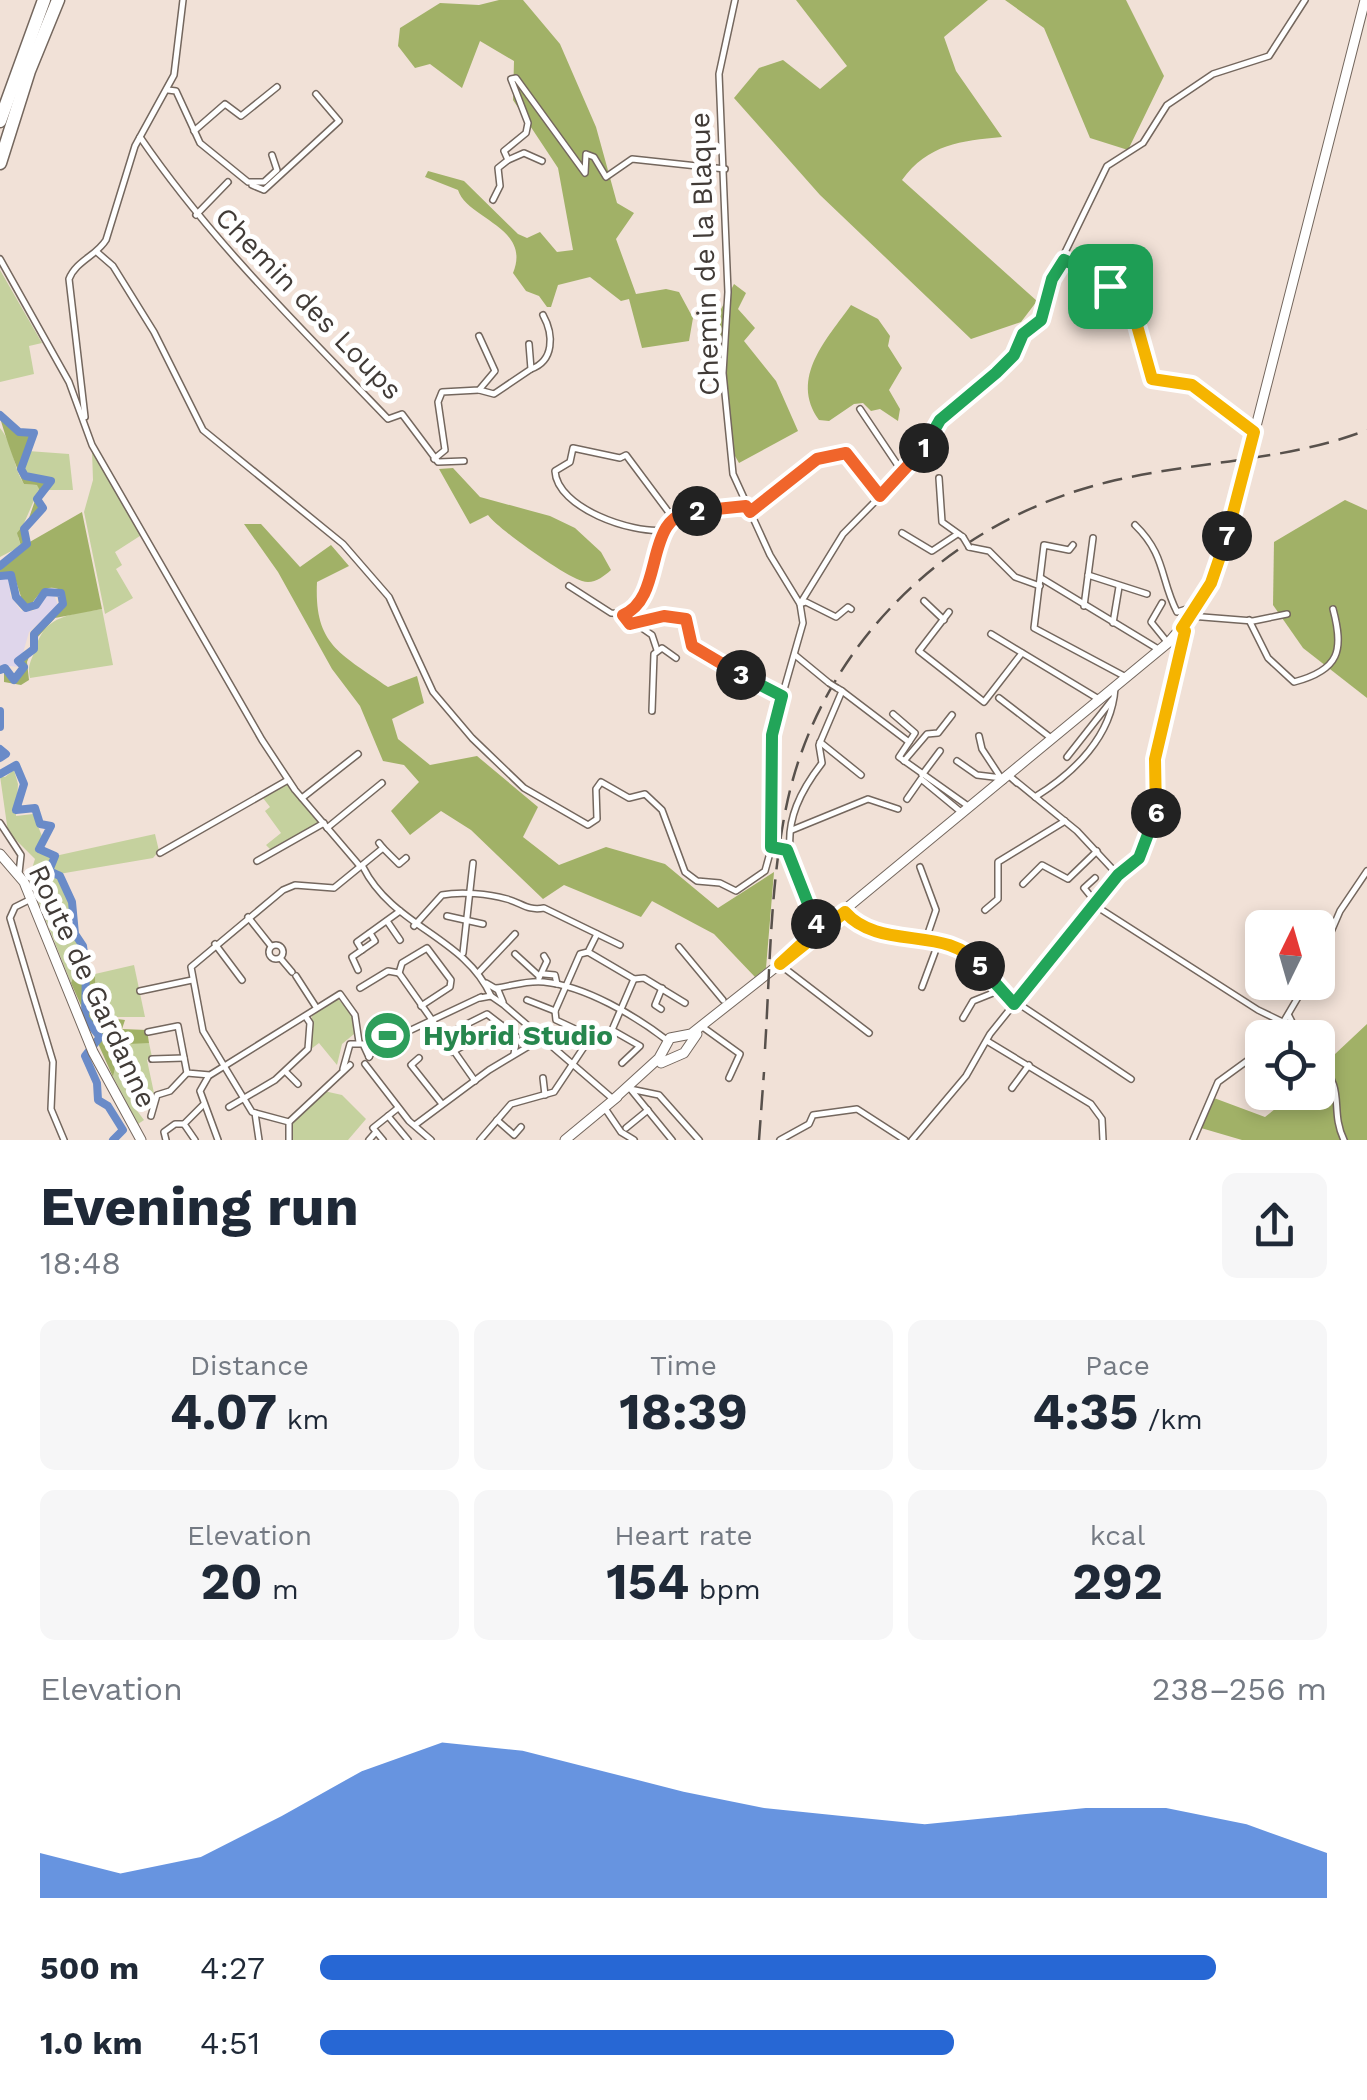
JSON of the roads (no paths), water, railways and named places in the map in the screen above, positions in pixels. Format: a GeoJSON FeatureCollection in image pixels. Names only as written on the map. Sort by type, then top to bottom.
{"type":"FeatureCollection","features":[{"type":"Feature","properties":{"kind":"highway"},"geometry":{"type":"LineString","coordinates":[[0,121],[44,0]]}},
{"type":"Feature","properties":{"kind":"highway"},"geometry":{"type":"LineString","coordinates":[[0,163],[28,71],[58,0]]}},
{"type":"Feature","properties":{"kind":"main road"},"geometry":{"type":"LineString","coordinates":[[1339,108],[1365,0]]}},
{"type":"Feature","properties":{"kind":"main road"},"geometry":{"type":"LineString","coordinates":[[676,1040],[691,1034],[780,964],[1085,712],[1114,693],[1164,647],[1193,612],[1218,568],[1367,8]]}},
{"type":"Feature","properties":{"kind":"main road","name":"Route de Gardanne"},"geometry":{"type":"LineString","coordinates":[[0,854],[18,873],[31,899],[93,1052],[141,1140]]}},
{"type":"Feature","properties":{"kind":"main road"},"geometry":{"type":"LineString","coordinates":[[566,1140],[676,1040],[704,1028],[756,983]]}},
{"type":"Feature","properties":{"kind":"main road"},"geometry":{"type":"LineString","coordinates":[[675,1055],[676,1040]]}},
{"type":"Feature","properties":{"kind":"main road"},"geometry":{"type":"LineString","coordinates":[[626,1089],[675,1055],[684,1053],[676,1040]]}},
{"type":"Feature","properties":{"kind":"street"},"geometry":{"type":"LineString","coordinates":[[183,0],[174,75],[168,90],[140,137],[98,252],[73,269],[69,279],[83,408],[92,445],[302,798],[414,926],[463,954],[504,1005],[545,1036],[614,1099]]}},
{"type":"Feature","properties":{"kind":"street","name":"Chemin de la Blaque"},"geometry":{"type":"LineString","coordinates":[[735,0],[719,74],[728,292],[724,373],[733,474],[800,604]]}},
{"type":"Feature","properties":{"kind":"street"},"geometry":{"type":"LineString","coordinates":[[98,252],[113,266],[154,332],[202,430],[344,544],[393,603],[432,692],[524,788],[588,824],[596,819],[596,788],[601,782],[622,796],[644,794],[669,824],[681,868],[690,878],[720,883],[729,891],[746,886],[765,871],[771,847],[772,735],[803,623],[800,604],[843,534],[919,457],[940,420],[996,373],[1014,355],[1023,334],[1041,320],[1052,279],[1107,166],[1142,144],[1167,105],[1213,74],[1270,56],[1305,0]]}},
{"type":"Feature","properties":{"kind":"street"},"geometry":{"type":"LineString","coordinates":[[508,160],[505,146],[526,133],[528,123],[511,87],[511,79],[516,78],[578,170],[585,174],[586,154],[594,156],[606,177],[632,159],[725,169]]}},
{"type":"Feature","properties":{"kind":"street"},"geometry":{"type":"LineString","coordinates":[[194,131],[225,104],[241,116],[277,88]]}},
{"type":"Feature","properties":{"kind":"street"},"geometry":{"type":"LineString","coordinates":[[168,90],[176,92],[200,142],[250,184],[264,190],[339,121],[316,94]]}},
{"type":"Feature","properties":{"kind":"street","name":"Chemin des Loups"},"geometry":{"type":"LineString","coordinates":[[140,137],[196,215],[253,280],[388,419],[402,414],[434,459]]}},
{"type":"Feature","properties":{"kind":"street"},"geometry":{"type":"LineString","coordinates":[[493,200],[500,186],[498,168],[508,160],[524,153],[542,161]]}},
{"type":"Feature","properties":{"kind":"street"},"geometry":{"type":"LineString","coordinates":[[250,184],[264,182],[278,170],[272,154]]}},
{"type":"Feature","properties":{"kind":"street"},"geometry":{"type":"LineString","coordinates":[[196,215],[228,182]]}},
{"type":"Feature","properties":{"kind":"street"},"geometry":{"type":"LineString","coordinates":[[0,258],[83,408]]}},
{"type":"Feature","properties":{"kind":"street"},"geometry":{"type":"LineString","coordinates":[[1064,260],[1096,274],[1127,298],[1152,379],[1192,385],[1254,432]]}},
{"type":"Feature","properties":{"kind":"street"},"geometry":{"type":"LineString","coordinates":[[434,459],[444,450],[438,402],[442,392],[479,390],[494,394],[543,363],[552,336],[543,315]]}},
{"type":"Feature","properties":{"kind":"street"},"geometry":{"type":"LineString","coordinates":[[479,336],[496,366],[479,390]]}},
{"type":"Feature","properties":{"kind":"street"},"geometry":{"type":"LineString","coordinates":[[529,344],[531,368]]}},
{"type":"Feature","properties":{"kind":"street"},"geometry":{"type":"LineString","coordinates":[[860,409],[904,473]]}},
{"type":"Feature","properties":{"kind":"street"},"geometry":{"type":"LineString","coordinates":[[664,530],[638,528],[581,507],[560,487],[555,471],[570,462],[573,448],[620,458],[626,455],[674,518]]}},
{"type":"Feature","properties":{"kind":"street"},"geometry":{"type":"LineString","coordinates":[[623,615],[636,608],[643,596],[664,530],[674,518],[688,511],[748,509],[817,459],[846,453],[880,496]]}},
{"type":"Feature","properties":{"kind":"street"},"geometry":{"type":"LineString","coordinates":[[434,459],[464,461]]}},
{"type":"Feature","properties":{"kind":"street"},"geometry":{"type":"LineString","coordinates":[[940,478],[938,510],[946,528],[969,547],[989,551],[1015,577],[1040,582],[1164,647]]}},
{"type":"Feature","properties":{"kind":"street"},"geometry":{"type":"LineString","coordinates":[[1136,525],[1152,541],[1162,560],[1177,612],[1190,606],[1193,612],[1249,620],[1287,614]]}},
{"type":"Feature","properties":{"kind":"street"},"geometry":{"type":"LineString","coordinates":[[902,532],[932,551],[960,536]]}},
{"type":"Feature","properties":{"kind":"street"},"geometry":{"type":"LineString","coordinates":[[1084,606],[1093,538]]}},
{"type":"Feature","properties":{"kind":"street"},"geometry":{"type":"LineString","coordinates":[[1073,545],[1069,550],[1044,544],[1034,628],[1127,678]]}},
{"type":"Feature","properties":{"kind":"street"},"geometry":{"type":"LineString","coordinates":[[1088,574],[1147,594]]}},
{"type":"Feature","properties":{"kind":"street"},"geometry":{"type":"LineString","coordinates":[[569,586],[652,635],[657,650],[652,662],[652,711]]}},
{"type":"Feature","properties":{"kind":"street"},"geometry":{"type":"LineString","coordinates":[[1113,622],[1119,587]]}},
{"type":"Feature","properties":{"kind":"street"},"geometry":{"type":"LineString","coordinates":[[924,601],[944,620]]}},
{"type":"Feature","properties":{"kind":"street"},"geometry":{"type":"LineString","coordinates":[[800,604],[806,602],[836,617],[848,607],[851,609]]}},
{"type":"Feature","properties":{"kind":"street"},"geometry":{"type":"LineString","coordinates":[[1162,603],[1151,622],[1164,647]]}},
{"type":"Feature","properties":{"kind":"street"},"geometry":{"type":"LineString","coordinates":[[1249,620],[1268,658],[1294,682],[1337,657],[1340,648],[1333,609]]}},
{"type":"Feature","properties":{"kind":"street"},"geometry":{"type":"LineString","coordinates":[[950,612],[919,651],[984,702],[1022,653]]}},
{"type":"Feature","properties":{"kind":"street"},"geometry":{"type":"LineString","coordinates":[[630,624],[664,616],[686,619],[689,640],[700,654],[782,696]]}},
{"type":"Feature","properties":{"kind":"street"},"geometry":{"type":"LineString","coordinates":[[911,1138],[966,1076],[1015,1003],[1118,875],[1139,858],[1154,826],[1155,759],[1185,631],[1182,628]]}},
{"type":"Feature","properties":{"kind":"street"},"geometry":{"type":"LineString","coordinates":[[991,634],[1100,700]]}},
{"type":"Feature","properties":{"kind":"street"},"geometry":{"type":"LineString","coordinates":[[657,650],[662,648],[676,658]]}},
{"type":"Feature","properties":{"kind":"street"},"geometry":{"type":"LineString","coordinates":[[795,655],[909,742]]}},
{"type":"Feature","properties":{"kind":"street"},"geometry":{"type":"LineString","coordinates":[[820,930],[787,850],[802,790],[822,763],[820,742],[840,689]]}},
{"type":"Feature","properties":{"kind":"street"},"geometry":{"type":"LineString","coordinates":[[1068,757],[1114,693]]}},
{"type":"Feature","properties":{"kind":"street"},"geometry":{"type":"LineString","coordinates":[[1035,797],[1078,765],[1110,716],[1114,693]]}},
{"type":"Feature","properties":{"kind":"street"},"geometry":{"type":"LineString","coordinates":[[998,698],[1052,739]]}},
{"type":"Feature","properties":{"kind":"street"},"geometry":{"type":"LineString","coordinates":[[893,714],[915,733],[899,758],[966,810]]}},
{"type":"Feature","properties":{"kind":"street"},"geometry":{"type":"LineString","coordinates":[[904,762],[926,734],[938,732],[952,715]]}},
{"type":"Feature","properties":{"kind":"street"},"geometry":{"type":"LineString","coordinates":[[980,736],[982,749],[1008,778],[1065,821],[1118,875]]}},
{"type":"Feature","properties":{"kind":"street"},"geometry":{"type":"LineString","coordinates":[[820,742],[861,775]]}},
{"type":"Feature","properties":{"kind":"street"},"geometry":{"type":"LineString","coordinates":[[922,775],[940,751]]}},
{"type":"Feature","properties":{"kind":"street"},"geometry":{"type":"LineString","coordinates":[[302,798],[358,754]]}},
{"type":"Feature","properties":{"kind":"street"},"geometry":{"type":"LineString","coordinates":[[957,761],[978,775],[1008,778]]}},
{"type":"Feature","properties":{"kind":"street"},"geometry":{"type":"LineString","coordinates":[[906,799],[922,779],[966,810]]}},
{"type":"Feature","properties":{"kind":"street"},"geometry":{"type":"LineString","coordinates":[[160,852],[288,780]]}},
{"type":"Feature","properties":{"kind":"street"},"geometry":{"type":"LineString","coordinates":[[256,861],[325,826],[382,783]]}},
{"type":"Feature","properties":{"kind":"street"},"geometry":{"type":"LineString","coordinates":[[792,830],[868,798],[898,809]]}},
{"type":"Feature","properties":{"kind":"street"},"geometry":{"type":"LineString","coordinates":[[985,910],[998,899],[998,862],[1065,821]]}},
{"type":"Feature","properties":{"kind":"street"},"geometry":{"type":"LineString","coordinates":[[0,824],[21,855],[18,873]]}},
{"type":"Feature","properties":{"kind":"street"},"geometry":{"type":"LineString","coordinates":[[259,1140],[255,1114],[202,1032],[192,963],[283,890],[295,886],[334,888],[361,868],[381,846],[399,864],[406,858]]}},
{"type":"Feature","properties":{"kind":"street"},"geometry":{"type":"LineString","coordinates":[[771,847],[787,850]]}},
{"type":"Feature","properties":{"kind":"street"},"geometry":{"type":"LineString","coordinates":[[1023,884],[1042,865],[1068,879],[1097,850]]}},
{"type":"Feature","properties":{"kind":"street"},"geometry":{"type":"LineString","coordinates":[[463,954],[474,863]]}},
{"type":"Feature","properties":{"kind":"street"},"geometry":{"type":"LineString","coordinates":[[920,866],[936,910],[924,942]]}},
{"type":"Feature","properties":{"kind":"street"},"geometry":{"type":"LineString","coordinates":[[1335,923],[1366,875]]}},
{"type":"Feature","properties":{"kind":"street"},"geometry":{"type":"LineString","coordinates":[[1096,878],[1084,888],[1102,910],[1285,1018],[1296,1000]]}},
{"type":"Feature","properties":{"kind":"street"},"geometry":{"type":"LineString","coordinates":[[436,889],[442,894],[470,894],[538,909],[620,945]]}},
{"type":"Feature","properties":{"kind":"street"},"geometry":{"type":"LineString","coordinates":[[414,926],[442,894]]}},
{"type":"Feature","properties":{"kind":"street"},"geometry":{"type":"LineString","coordinates":[[31,899],[14,907],[10,918],[53,1062],[51,1109],[64,1140]]}},
{"type":"Feature","properties":{"kind":"street"},"geometry":{"type":"LineString","coordinates":[[844,910],[867,931],[966,951],[998,991],[1131,1079]]}},
{"type":"Feature","properties":{"kind":"street"},"geometry":{"type":"LineString","coordinates":[[358,970],[352,958],[375,940],[370,933],[400,912]]}},
{"type":"Feature","properties":{"kind":"street"},"geometry":{"type":"LineString","coordinates":[[447,916],[483,924]]}},
{"type":"Feature","properties":{"kind":"street"},"geometry":{"type":"LineString","coordinates":[[248,918],[272,946],[270,957],[280,958],[316,1007]]}},
{"type":"Feature","properties":{"kind":"street"},"geometry":{"type":"LineString","coordinates":[[387,921],[400,940]]}},
{"type":"Feature","properties":{"kind":"street"},"geometry":{"type":"LineString","coordinates":[[479,972],[516,934]]}},
{"type":"Feature","properties":{"kind":"street"},"geometry":{"type":"LineString","coordinates":[[588,952],[597,934]]}},
{"type":"Feature","properties":{"kind":"street"},"geometry":{"type":"LineString","coordinates":[[215,944],[242,980]]}},
{"type":"Feature","properties":{"kind":"street"},"geometry":{"type":"LineString","coordinates":[[922,987],[938,944]]}},
{"type":"Feature","properties":{"kind":"street"},"geometry":{"type":"LineString","coordinates":[[679,947],[723,1000]]}},
{"type":"Feature","properties":{"kind":"street"},"geometry":{"type":"LineString","coordinates":[[399,973],[402,963],[427,948],[443,966],[452,980],[450,988],[421,1006]]}},
{"type":"Feature","properties":{"kind":"street"},"geometry":{"type":"LineString","coordinates":[[634,979],[605,1040],[590,1038],[556,1020],[565,986],[580,954],[588,952],[634,979],[644,978],[685,1003]]}},
{"type":"Feature","properties":{"kind":"street"},"geometry":{"type":"LineString","coordinates":[[515,954],[541,977],[676,1040]]}},
{"type":"Feature","properties":{"kind":"street"},"geometry":{"type":"LineString","coordinates":[[541,977],[544,956]]}},
{"type":"Feature","properties":{"kind":"street"},"geometry":{"type":"LineString","coordinates":[[780,964],[869,1034]]}},
{"type":"Feature","properties":{"kind":"street"},"geometry":{"type":"LineString","coordinates":[[360,988],[388,971],[399,973],[475,1081]]}},
{"type":"Feature","properties":{"kind":"street"},"geometry":{"type":"LineString","coordinates":[[356,1042],[375,1047],[494,992],[541,977]]}},
{"type":"Feature","properties":{"kind":"street"},"geometry":{"type":"LineString","coordinates":[[140,991],[192,980]]}},
{"type":"Feature","properties":{"kind":"street"},"geometry":{"type":"LineString","coordinates":[[661,1009],[655,1005],[662,988]]}},
{"type":"Feature","properties":{"kind":"street"},"geometry":{"type":"LineString","coordinates":[[964,1018],[974,1002],[998,991]]}},
{"type":"Feature","properties":{"kind":"street"},"geometry":{"type":"LineString","coordinates":[[218,1140],[200,1087],[210,1074],[306,1017],[316,1007],[343,995],[355,1014],[357,1034],[356,1042],[345,1050],[343,1069]]}},
{"type":"Feature","properties":{"kind":"street"},"geometry":{"type":"LineString","coordinates":[[527,1000],[556,1011]]}},
{"type":"Feature","properties":{"kind":"street"},"geometry":{"type":"LineString","coordinates":[[459,1028],[487,1014],[517,1037],[514,1054]]}},
{"type":"Feature","properties":{"kind":"street"},"geometry":{"type":"LineString","coordinates":[[229,1106],[286,1072],[308,1049],[310,1023],[306,1017]]}},
{"type":"Feature","properties":{"kind":"street"},"geometry":{"type":"LineString","coordinates":[[452,1052],[502,1025]]}},
{"type":"Feature","properties":{"kind":"street"},"geometry":{"type":"LineString","coordinates":[[148,1032],[178,1026],[187,1073]]}},
{"type":"Feature","properties":{"kind":"street"},"geometry":{"type":"LineString","coordinates":[[704,1028],[740,1054],[729,1078]]}},
{"type":"Feature","properties":{"kind":"street"},"geometry":{"type":"LineString","coordinates":[[612,1030],[640,1046],[622,1062]]}},
{"type":"Feature","properties":{"kind":"street"},"geometry":{"type":"LineString","coordinates":[[415,1125],[545,1036]]}},
{"type":"Feature","properties":{"kind":"street"},"geometry":{"type":"LineString","coordinates":[[480,1140],[511,1104],[558,1088],[590,1038]]}},
{"type":"Feature","properties":{"kind":"street"},"geometry":{"type":"LineString","coordinates":[[987,1041],[1097,1110],[1103,1140]]}},
{"type":"Feature","properties":{"kind":"street"},"geometry":{"type":"LineString","coordinates":[[362,1064],[366,1047]]}},
{"type":"Feature","properties":{"kind":"street"},"geometry":{"type":"LineString","coordinates":[[289,1140],[288,1122],[343,1069],[362,1064],[375,1047]]}},
{"type":"Feature","properties":{"kind":"street"},"geometry":{"type":"LineString","coordinates":[[152,1059],[184,1058]]}},
{"type":"Feature","properties":{"kind":"street"},"geometry":{"type":"LineString","coordinates":[[344,1058],[362,1064],[431,1140]]}},
{"type":"Feature","properties":{"kind":"street"},"geometry":{"type":"LineString","coordinates":[[419,1058],[411,1065],[442,1104]]}},
{"type":"Feature","properties":{"kind":"street"},"geometry":{"type":"LineString","coordinates":[[1193,1140],[1218,1082],[1245,1062]]}},
{"type":"Feature","properties":{"kind":"street"},"geometry":{"type":"LineString","coordinates":[[1012,1088],[1029,1064]]}},
{"type":"Feature","properties":{"kind":"street"},"geometry":{"type":"LineString","coordinates":[[286,1072],[298,1084]]}},
{"type":"Feature","properties":{"kind":"street"},"geometry":{"type":"LineString","coordinates":[[151,1116],[157,1094],[170,1091],[187,1073],[210,1074]]}},
{"type":"Feature","properties":{"kind":"street"},"geometry":{"type":"LineString","coordinates":[[543,1078],[545,1095]]}},
{"type":"Feature","properties":{"kind":"street"},"geometry":{"type":"LineString","coordinates":[[604,1088],[659,1095],[699,1140]]}},
{"type":"Feature","properties":{"kind":"street"},"geometry":{"type":"LineString","coordinates":[[1335,1088],[1336,1123],[1344,1140]]}},
{"type":"Feature","properties":{"kind":"street"},"geometry":{"type":"LineString","coordinates":[[626,1089],[672,1140]]}},
{"type":"Feature","properties":{"kind":"street"},"geometry":{"type":"LineString","coordinates":[[166,1140],[164,1132],[184,1124],[203,1104]]}},
{"type":"Feature","properties":{"kind":"street"},"geometry":{"type":"LineString","coordinates":[[382,1140],[373,1128],[398,1108]]}},
{"type":"Feature","properties":{"kind":"street"},"geometry":{"type":"LineString","coordinates":[[604,1108],[621,1132],[634,1140]]}},
{"type":"Feature","properties":{"kind":"street"},"geometry":{"type":"LineString","coordinates":[[780,1140],[809,1124],[813,1115],[857,1109],[911,1138],[925,1140]]}},
{"type":"Feature","properties":{"kind":"street"},"geometry":{"type":"LineString","coordinates":[[626,1128],[648,1110]]}},
{"type":"Feature","properties":{"kind":"street"},"geometry":{"type":"LineString","coordinates":[[255,1114],[288,1122]]}},
{"type":"Feature","properties":{"kind":"street"},"geometry":{"type":"LineString","coordinates":[[388,1116],[408,1140]]}},
{"type":"Feature","properties":{"kind":"street"},"geometry":{"type":"LineString","coordinates":[[496,1120],[514,1134],[521,1126]]}},
{"type":"Feature","properties":{"kind":"street"},"geometry":{"type":"LineString","coordinates":[[184,1124],[195,1140]]}},
{"type":"Feature","properties":{"kind":"street"},"geometry":{"type":"LineString","coordinates":[[368,1140],[376,1132]]}},
{"type":"Feature","properties":{"kind":"waterway"},"geometry":{"type":"LineString","coordinates":[[0,415],[19,432],[34,433],[21,469],[25,476],[51,481],[37,499],[43,508],[24,529],[27,544],[0,566]]}},
{"type":"Feature","properties":{"kind":"waterway"},"geometry":{"type":"LineString","coordinates":[[0,576],[11,575],[16,597],[26,608],[36,605],[45,592],[61,593],[63,604],[34,634],[34,649],[18,661],[24,667],[14,680],[5,668],[0,670]]}},
{"type":"Feature","properties":{"kind":"waterway"},"geometry":{"type":"LineString","coordinates":[[0,711],[0,727]]}},
{"type":"Feature","properties":{"kind":"waterway"},"geometry":{"type":"LineString","coordinates":[[0,749],[6,754],[0,758]]}},
{"type":"Feature","properties":{"kind":"waterway"},"geometry":{"type":"LineString","coordinates":[[0,774],[16,765],[24,784],[16,810],[35,808],[40,824],[51,826],[39,849],[55,856],[49,871],[60,876],[72,902],[75,934],[83,946],[86,967],[85,1018],[100,1037],[85,1056],[97,1083],[98,1100],[108,1106],[123,1130],[113,1140]]}},
{"type":"Feature","properties":{"kind":"railway"},"geometry":{"type":"LineString","coordinates":[[765,1049],[777,867],[786,808],[803,749],[828,694],[860,644],[900,598],[945,559],[995,526],[1050,501],[1108,482],[1303,449],[1367,430]]}},
{"type":"Feature","properties":{"kind":"railway"},"geometry":{"type":"LineString","coordinates":[[759,1140],[764,1072]]}},
{"type":"Feature","properties":{"kind":"place","name":"Hybrid Studio"},"geometry":{"type":"Point","coordinates":[388,1035]}}]}
